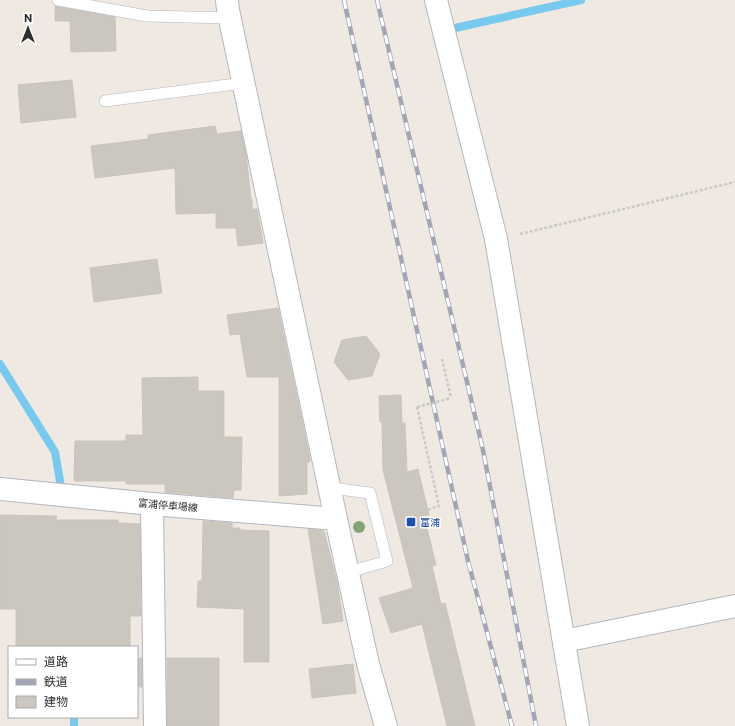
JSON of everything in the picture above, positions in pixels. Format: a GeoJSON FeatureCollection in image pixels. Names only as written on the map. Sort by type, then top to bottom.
{"type":"FeatureCollection","features":[{"type":"Feature","properties":{"kind":"street"},"geometry":{"type":"LineString","coordinates":[[436,0],[496,239],[578,726]]}},
{"type":"Feature","properties":{"kind":"street"},"geometry":{"type":"LineString","coordinates":[[228,9],[331,488],[336,519],[349,572],[368,664],[386,726]]}},
{"type":"Feature","properties":{"kind":"street","name":"富浦停車場線"},"geometry":{"type":"LineString","coordinates":[[0,489],[152,504],[336,519]]}},
{"type":"Feature","properties":{"kind":"street"},"geometry":{"type":"LineString","coordinates":[[152,504],[155,726]]}},
{"type":"Feature","properties":{"kind":"street"},"geometry":{"type":"LineString","coordinates":[[564,641],[735,606]]}},
{"type":"Feature","properties":{"kind":"lane"},"geometry":{"type":"LineString","coordinates":[[58,0],[147,16],[228,9]]}},
{"type":"Feature","properties":{"kind":"lane"},"geometry":{"type":"LineString","coordinates":[[105,101],[243,83]]}},
{"type":"Feature","properties":{"kind":"lane"},"geometry":{"type":"LineString","coordinates":[[331,488],[370,493],[387,561],[349,572]]}},
{"type":"Feature","properties":{"kind":"path"},"geometry":{"type":"LineString","coordinates":[[496,239],[735,182]]}},
{"type":"Feature","properties":{"kind":"path"},"geometry":{"type":"LineString","coordinates":[[427,510],[439,506],[417,407],[451,398],[442,359]]}},
{"type":"Feature","properties":{"kind":"building"},"geometry":{"type":"Polygon","coordinates":[[[55,6],[115,17],[116,51],[71,52],[70,21],[55,21],[55,6]]]}},
{"type":"Feature","properties":{"kind":"building"},"geometry":{"type":"Polygon","coordinates":[[[72,80],[76,117],[21,123],[18,85],[72,80]]]}},
{"type":"Feature","properties":{"kind":"building"},"geometry":{"type":"Polygon","coordinates":[[[215,126],[217,134],[241,131],[246,154],[252,209],[257,209],[263,243],[238,246],[236,228],[216,228],[216,213],[176,214],[175,168],[95,178],[91,146],[148,139],[148,135],[215,126]]]}},
{"type":"Feature","properties":{"kind":"building"},"geometry":{"type":"Polygon","coordinates":[[[157,259],[162,293],[94,302],[90,268],[157,259]]]}},
{"type":"Feature","properties":{"kind":"building"},"geometry":{"type":"Polygon","coordinates":[[[278,308],[309,453],[310,462],[307,462],[307,494],[279,496],[279,377],[247,377],[240,334],[230,335],[227,315],[278,308]]]}},
{"type":"Feature","properties":{"kind":"building"},"geometry":{"type":"Polygon","coordinates":[[[366,336],[380,354],[372,376],[348,380],[334,362],[342,340],[366,336]]]}},
{"type":"Feature","properties":{"kind":"building"},"geometry":{"type":"Polygon","coordinates":[[[198,377],[198,391],[224,391],[224,437],[242,437],[241,490],[234,490],[233,498],[165,492],[165,484],[126,484],[126,481],[74,481],[75,441],[126,441],[126,435],[143,435],[142,378],[198,377]]]}},
{"type":"Feature","properties":{"kind":"building"},"geometry":{"type":"Polygon","coordinates":[[[401,395],[402,423],[405,423],[407,472],[418,469],[429,515],[424,516],[436,565],[432,566],[441,604],[445,603],[475,726],[447,726],[422,624],[391,633],[379,598],[413,588],[383,470],[382,422],[380,422],[379,396],[401,395]]]}},
{"type":"Feature","properties":{"kind":"building"},"geometry":{"type":"Polygon","coordinates":[[[0,515],[57,516],[56,520],[118,520],[118,523],[140,524],[141,616],[130,616],[130,646],[16,646],[16,609],[0,609],[0,515]]]}},
{"type":"Feature","properties":{"kind":"building"},"geometry":{"type":"Polygon","coordinates":[[[203,521],[232,523],[232,528],[240,528],[240,530],[269,531],[269,662],[244,662],[244,609],[197,607],[198,581],[202,581],[203,521]]]}},
{"type":"Feature","properties":{"kind":"building"},"geometry":{"type":"Polygon","coordinates":[[[308,529],[324,531],[337,582],[343,621],[323,624],[308,529]]]}},
{"type":"Feature","properties":{"kind":"building"},"geometry":{"type":"Polygon","coordinates":[[[138,658],[142,658],[142,687],[138,687],[138,658]]]}},
{"type":"Feature","properties":{"kind":"building"},"geometry":{"type":"Polygon","coordinates":[[[167,658],[219,658],[219,726],[167,726],[167,658]]]}},
{"type":"Feature","properties":{"kind":"building"},"geometry":{"type":"Polygon","coordinates":[[[353,664],[356,693],[312,698],[309,669],[353,664]]]}},
{"type":"Feature","properties":{"kind":"waterway"},"geometry":{"type":"LineString","coordinates":[[455,28],[581,0]]}},
{"type":"Feature","properties":{"kind":"waterway"},"geometry":{"type":"LineString","coordinates":[[0,364],[55,452],[60,481]]}},
{"type":"Feature","properties":{"kind":"waterway"},"geometry":{"type":"LineString","coordinates":[[74,718],[74,726]]}},
{"type":"Feature","properties":{"kind":"railway"},"geometry":{"type":"LineString","coordinates":[[344,0],[468,561],[512,726]]}},
{"type":"Feature","properties":{"kind":"railway"},"geometry":{"type":"LineString","coordinates":[[377,0],[483,450],[536,726]]}},
{"type":"Feature","properties":{"kind":"place","name":"富浦"},"geometry":{"type":"Point","coordinates":[411,522]}}]}
